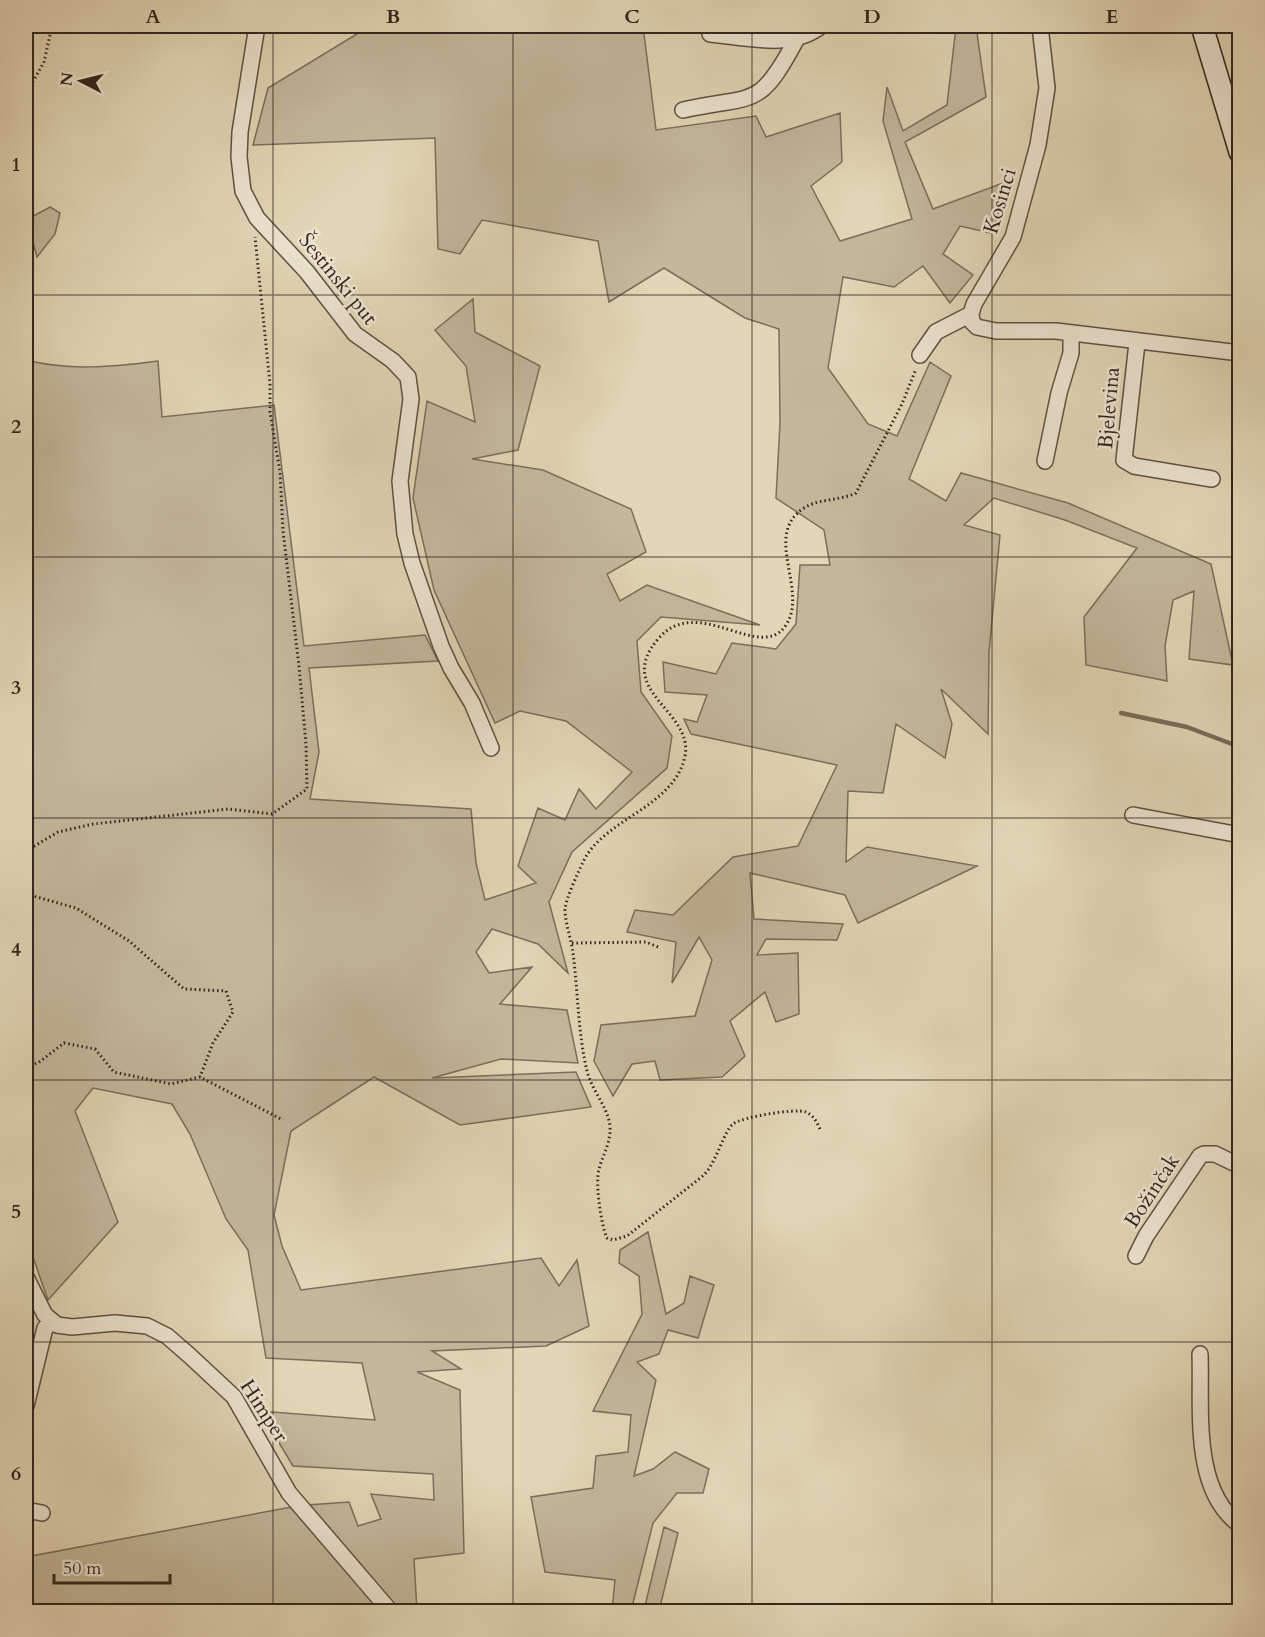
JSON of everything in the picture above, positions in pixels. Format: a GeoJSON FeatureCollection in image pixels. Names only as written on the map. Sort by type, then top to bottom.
{"type":"FeatureCollection","features":[{"type":"Feature","properties":{"kind":"main road"},"geometry":{"type":"LineString","coordinates":[[1203,26],[1239,152]]}},
{"type":"Feature","properties":{"kind":"street","name":"Šestinski put"},"geometry":{"type":"LineString","coordinates":[[257,26],[244,100],[239,157],[243,191],[257,218],[307,272],[355,334],[393,361],[408,377],[411,399],[400,481],[405,534],[412,563],[441,646],[450,668],[472,703],[490,748]]}},
{"type":"Feature","properties":{"kind":"street"},"geometry":{"type":"LineString","coordinates":[[683,110],[738,102],[761,91],[774,80],[796,40],[821,26]]}},
{"type":"Feature","properties":{"kind":"street","name":"Kosinci"},"geometry":{"type":"LineString","coordinates":[[971,314],[974,304],[1013,237],[1038,145],[1047,87],[1040,26]]}},
{"type":"Feature","properties":{"kind":"street"},"geometry":{"type":"LineString","coordinates":[[710,34],[796,40]]}},
{"type":"Feature","properties":{"kind":"street"},"geometry":{"type":"LineString","coordinates":[[920,355],[936,332],[971,314]]}},
{"type":"Feature","properties":{"kind":"street","name":"Bjelevina"},"geometry":{"type":"LineString","coordinates":[[971,314],[972,322],[984,329],[1071,333],[1137,343],[1239,353]]}},
{"type":"Feature","properties":{"kind":"street"},"geometry":{"type":"LineString","coordinates":[[1045,461],[1059,393],[1071,353],[1071,333]]}},
{"type":"Feature","properties":{"kind":"street","name":"Bjelevina"},"geometry":{"type":"LineString","coordinates":[[1137,343],[1124,460],[1134,466],[1212,479]]}},
{"type":"Feature","properties":{"kind":"street"},"geometry":{"type":"LineString","coordinates":[[1133,815],[1239,835]]}},
{"type":"Feature","properties":{"kind":"street","name":"Božinčak"},"geometry":{"type":"LineString","coordinates":[[1136,1256],[1146,1236],[1200,1156],[1215,1154],[1239,1166]]}},
{"type":"Feature","properties":{"kind":"street"},"geometry":{"type":"LineString","coordinates":[[26,1277],[39,1304],[52,1322],[45,1328],[26,1406]]}},
{"type":"Feature","properties":{"kind":"street","name":"Himper"},"geometry":{"type":"LineString","coordinates":[[52,1322],[66,1327],[103,1323],[147,1326],[166,1336],[190,1356],[234,1396],[289,1493],[391,1611]]}},
{"type":"Feature","properties":{"kind":"street"},"geometry":{"type":"LineString","coordinates":[[1200,1354],[1207,1478],[1222,1510],[1239,1525]]}},
{"type":"Feature","properties":{"kind":"street"},"geometry":{"type":"LineString","coordinates":[[26,1510],[42,1513]]}},
{"type":"Feature","properties":{"kind":"path"},"geometry":{"type":"LineString","coordinates":[[26,94],[44,63],[52,26]]}},
{"type":"Feature","properties":{"kind":"path"},"geometry":{"type":"LineString","coordinates":[[26,850],[58,832],[93,824],[228,808],[272,814],[307,789],[306,744],[283,531],[280,472],[270,412],[270,384],[254,226],[257,218]]}},
{"type":"Feature","properties":{"kind":"path"},"geometry":{"type":"LineString","coordinates":[[820,1129],[813,1117],[800,1111],[737,1122],[729,1130],[713,1165],[704,1176],[627,1236],[613,1240],[607,1238],[598,1174],[609,1141],[609,1122],[587,1070],[572,943],[566,916],[567,900],[588,852],[602,837],[659,794],[672,781],[684,760],[686,747],[681,729],[650,692],[647,684],[647,659],[654,645],[670,627],[689,621],[720,626],[757,637],[779,634],[787,624],[793,604],[786,554],[786,536],[791,521],[808,505],[856,493],[903,404],[920,355]]}},
{"type":"Feature","properties":{"kind":"path"},"geometry":{"type":"LineString","coordinates":[[26,894],[76,908],[129,942],[184,989],[226,991],[233,1012],[213,1043],[200,1077]]}},
{"type":"Feature","properties":{"kind":"path"},"geometry":{"type":"LineString","coordinates":[[572,943],[646,942],[658,947]]}},
{"type":"Feature","properties":{"kind":"path"},"geometry":{"type":"LineString","coordinates":[[26,1066],[38,1063],[64,1043],[95,1049],[114,1072],[171,1084],[200,1077],[283,1120]]}},
{"type":"Feature","properties":{"kind":"path"},"geometry":{"type":"LineString","coordinates":[[26,1608],[127,1611]]}},
{"type":"Feature","properties":{"kind":"shaded area"},"geometry":{"type":"Polygon","coordinates":[[[370,26],[643,26],[656,130],[756,116],[766,137],[840,113],[842,162],[811,186],[840,241],[912,219],[883,121],[887,87],[903,131],[947,105],[956,27],[976,26],[986,97],[905,142],[933,209],[1011,180],[991,233],[960,226],[943,254],[973,275],[950,303],[923,266],[894,287],[843,277],[828,368],[868,424],[897,436],[930,362],[951,376],[909,479],[946,501],[961,473],[1068,503],[1211,564],[1233,665],[1189,659],[1194,591],[1173,600],[1165,646],[1167,681],[1086,665],[1084,617],[1137,548],[1065,520],[994,498],[964,525],[1000,535],[989,652],[988,734],[941,689],[952,724],[945,758],[896,724],[883,793],[848,791],[846,862],[867,847],[977,866],[858,923],[845,895],[750,873],[754,919],[843,924],[837,940],[766,939],[757,955],[798,953],[799,1014],[776,1022],[765,992],[730,1021],[745,1056],[722,1077],[660,1080],[655,1061],[632,1064],[613,1096],[594,1061],[601,1025],[695,1016],[712,960],[699,937],[672,983],[676,942],[627,932],[635,910],[673,915],[733,857],[798,846],[837,765],[691,734],[684,719],[697,722],[707,695],[665,692],[663,662],[716,674],[732,643],[776,649],[796,624],[800,565],[830,565],[824,530],[776,498],[780,423],[779,329],[745,318],[664,268],[609,302],[598,241],[482,220],[460,254],[438,249],[435,138],[253,145],[268,88],[370,26]]]}},
{"type":"Feature","properties":{"kind":"shaded area"},"geometry":{"type":"Polygon","coordinates":[[[50,207],[60,213],[55,234],[37,257],[31,235],[26,234],[26,220],[50,207]]]}},
{"type":"Feature","properties":{"kind":"shaded area"},"geometry":{"type":"Polygon","coordinates":[[[473,299],[475,332],[540,366],[518,450],[472,459],[543,470],[631,509],[646,552],[607,574],[620,601],[647,585],[760,625],[661,617],[637,641],[641,692],[672,736],[667,768],[572,852],[549,902],[568,973],[538,944],[492,929],[476,952],[489,973],[532,967],[500,1004],[567,1010],[578,1063],[501,1059],[432,1078],[576,1072],[591,1107],[460,1125],[374,1077],[291,1131],[274,1215],[282,1246],[301,1290],[541,1258],[559,1286],[577,1260],[589,1326],[546,1346],[432,1351],[461,1369],[417,1372],[460,1390],[464,1553],[414,1559],[417,1611],[398,1611],[308,1505],[349,1502],[358,1526],[381,1519],[371,1494],[434,1500],[433,1474],[293,1466],[260,1411],[375,1420],[362,1363],[266,1358],[248,1250],[226,1219],[190,1134],[172,1104],[93,1088],[75,1111],[118,1222],[48,1300],[26,1237],[26,360],[75,367],[158,361],[162,417],[274,405],[304,646],[425,635],[438,661],[309,668],[319,752],[310,799],[471,809],[476,863],[485,900],[536,883],[518,866],[538,808],[565,820],[579,789],[596,809],[632,772],[566,721],[520,711],[495,723],[434,590],[413,498],[427,401],[475,422],[466,366],[435,330],[473,299]]]}},
{"type":"Feature","properties":{"kind":"shaded area"},"geometry":{"type":"Polygon","coordinates":[[[648,1232],[666,1314],[684,1303],[690,1276],[714,1285],[698,1338],[668,1330],[659,1354],[637,1362],[656,1380],[634,1476],[653,1469],[675,1452],[709,1469],[703,1493],[677,1493],[653,1523],[631,1611],[612,1611],[615,1580],[545,1572],[531,1497],[593,1488],[596,1456],[628,1452],[631,1415],[593,1411],[642,1314],[639,1276],[619,1263],[620,1250],[648,1232]]]}},
{"type":"Feature","properties":{"kind":"shaded area"},"geometry":{"type":"Polygon","coordinates":[[[26,1315],[32,1321],[31,1365],[26,1382],[26,1315]]]}},
{"type":"Feature","properties":{"kind":"shaded area"},"geometry":{"type":"Polygon","coordinates":[[[297,1506],[381,1611],[26,1611],[26,1557],[297,1506]]]}},
{"type":"Feature","properties":{"kind":"shaded area"},"geometry":{"type":"Polygon","coordinates":[[[664,1527],[678,1533],[659,1611],[634,1611],[645,1606],[664,1527]]]}},
{"type":"Feature","properties":{"kind":"waterway"},"geometry":{"type":"LineString","coordinates":[[1121,713],[1187,727],[1240,747]]}}]}
